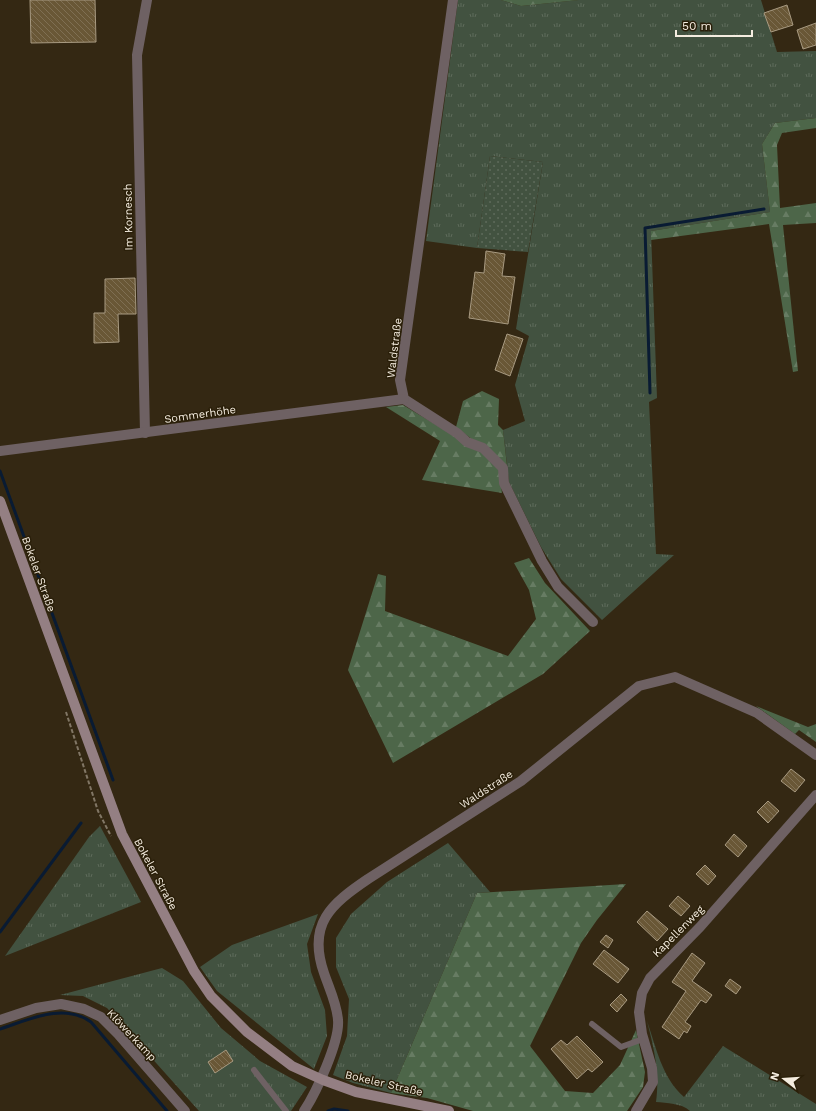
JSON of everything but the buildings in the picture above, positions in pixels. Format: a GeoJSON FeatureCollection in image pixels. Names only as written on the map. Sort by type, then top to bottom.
{"type":"FeatureCollection","features":[{"type":"Feature","properties":{"kind":"street","name":"Im Kornesch"},"geometry":{"type":"LineString","coordinates":[[145,433],[137,55],[146,0]]}},
{"type":"Feature","properties":{"kind":"street","name":"Waldstraße"},"geometry":{"type":"LineString","coordinates":[[404,399],[400,380],[453,0]]}},
{"type":"Feature","properties":{"kind":"street","name":"Sommerhöhe"},"geometry":{"type":"LineString","coordinates":[[0,451],[404,399]]}},
{"type":"Feature","properties":{"kind":"street"},"geometry":{"type":"LineString","coordinates":[[404,399],[458,433],[467,442],[483,448],[502,468],[504,483],[542,561],[558,587],[593,622]]}},
{"type":"Feature","properties":{"kind":"street","name":"Bokeler Straße"},"geometry":{"type":"LineString","coordinates":[[0,501],[122,834],[194,971],[211,996],[247,1032],[292,1066],[318,1083],[449,1111]]}},
{"type":"Feature","properties":{"kind":"street","name":"Waldstraße"},"geometry":{"type":"LineString","coordinates":[[318,1083],[336,1037],[338,1021],[334,1001],[321,963],[318,945],[323,924],[330,909],[345,894],[362,882],[521,781],[639,686],[675,678],[757,713],[816,755]]}},
{"type":"Feature","properties":{"kind":"street","name":"Kapellenweg"},"geometry":{"type":"LineString","coordinates":[[636,1111],[653,1082],[652,1068],[643,1040],[639,1012],[642,994],[650,978],[700,927],[816,795]]}},
{"type":"Feature","properties":{"kind":"street","name":"Klöwerkamp"},"geometry":{"type":"LineString","coordinates":[[0,1020],[36,1008],[61,1004],[84,1009],[95,1014],[118,1034],[185,1111]]}},
{"type":"Feature","properties":{"kind":"street"},"geometry":{"type":"LineString","coordinates":[[304,1111],[318,1083]]}},
{"type":"Feature","properties":{"kind":"lane"},"geometry":{"type":"LineString","coordinates":[[592,1024],[620,1047],[643,1040]]}},
{"type":"Feature","properties":{"kind":"lane"},"geometry":{"type":"LineString","coordinates":[[254,1070],[286,1111]]}},
{"type":"Feature","properties":{"kind":"green space"},"geometry":{"type":"Polygon","coordinates":[[[458,0],[501,0],[521,6],[579,0],[761,0],[777,52],[816,51],[816,118],[775,123],[762,144],[770,212],[651,231],[657,398],[649,402],[656,554],[674,555],[602,620],[561,579],[541,547],[509,482],[503,430],[525,421],[515,385],[529,336],[516,329],[543,162],[490,156],[477,248],[426,241],[458,0]]]}},
{"type":"Feature","properties":{"kind":"green space"},"geometry":{"type":"Polygon","coordinates":[[[501,0],[579,0],[521,6],[501,0]]]}},
{"type":"Feature","properties":{"kind":"green space"},"geometry":{"type":"Polygon","coordinates":[[[816,118],[816,128],[782,133],[777,145],[780,208],[816,203],[816,223],[783,225],[798,371],[793,372],[769,224],[651,240],[651,231],[770,212],[762,144],[775,123],[816,118]]]}},
{"type":"Feature","properties":{"kind":"green space"},"geometry":{"type":"Polygon","coordinates":[[[490,156],[543,162],[528,252],[477,248],[490,156]]]}},
{"type":"Feature","properties":{"kind":"green space"},"geometry":{"type":"Polygon","coordinates":[[[482,391],[499,399],[498,425],[503,430],[507,466],[456,427],[463,401],[482,391]]]}},
{"type":"Feature","properties":{"kind":"green space"},"geometry":{"type":"Polygon","coordinates":[[[403,405],[481,452],[499,470],[502,493],[422,480],[440,441],[386,407],[403,405]]]}},
{"type":"Feature","properties":{"kind":"green space"},"geometry":{"type":"Polygon","coordinates":[[[529,558],[545,583],[590,631],[543,674],[393,763],[348,670],[378,574],[386,576],[385,611],[508,656],[536,619],[529,590],[514,563],[529,558]]]}},
{"type":"Feature","properties":{"kind":"green space"},"geometry":{"type":"Polygon","coordinates":[[[756,706],[808,727],[816,724],[816,742],[799,730],[795,734],[756,706]]]}},
{"type":"Feature","properties":{"kind":"green space"},"geometry":{"type":"Polygon","coordinates":[[[100,826],[141,902],[5,956],[89,837],[100,826]]]}},
{"type":"Feature","properties":{"kind":"green space"},"geometry":{"type":"Polygon","coordinates":[[[448,843],[490,892],[477,893],[391,1093],[353,1083],[333,1075],[347,1036],[349,999],[336,967],[336,938],[351,914],[387,882],[448,843]]]}},
{"type":"Feature","properties":{"kind":"green space"},"geometry":{"type":"Polygon","coordinates":[[[626,884],[597,920],[581,943],[530,1046],[565,1091],[593,1093],[620,1065],[636,1030],[645,1072],[643,1087],[627,1111],[473,1111],[427,1098],[391,1093],[477,893],[626,884]]]}},
{"type":"Feature","properties":{"kind":"green space"},"geometry":{"type":"Polygon","coordinates":[[[318,914],[307,944],[311,972],[325,1010],[327,1036],[314,1069],[217,991],[200,967],[232,945],[318,914]]]}},
{"type":"Feature","properties":{"kind":"green space"},"geometry":{"type":"Polygon","coordinates":[[[162,968],[183,981],[221,1028],[260,1061],[307,1087],[291,1111],[199,1111],[107,1008],[83,996],[60,995],[162,968]]]}},
{"type":"Feature","properties":{"kind":"green space"},"geometry":{"type":"Polygon","coordinates":[[[647,1021],[665,1071],[670,1081],[684,1097],[723,1046],[816,1104],[816,1111],[690,1111],[682,1106],[656,1102],[657,1071],[647,1021]]]}},
{"type":"Feature","properties":{"kind":"waterway"},"geometry":{"type":"LineString","coordinates":[[650,393],[645,228],[764,209]]}},
{"type":"Feature","properties":{"kind":"waterway"},"geometry":{"type":"LineString","coordinates":[[0,471],[113,780]]}},
{"type":"Feature","properties":{"kind":"waterway"},"geometry":{"type":"LineString","coordinates":[[0,932],[81,823]]}},
{"type":"Feature","properties":{"kind":"waterway"},"geometry":{"type":"LineString","coordinates":[[0,1029],[34,1018],[58,1013],[69,1013],[80,1016],[91,1022],[167,1111]]}},
{"type":"Feature","properties":{"kind":"waterway"},"geometry":{"type":"LineString","coordinates":[[328,1111],[334,1109],[348,1111]]}}]}
